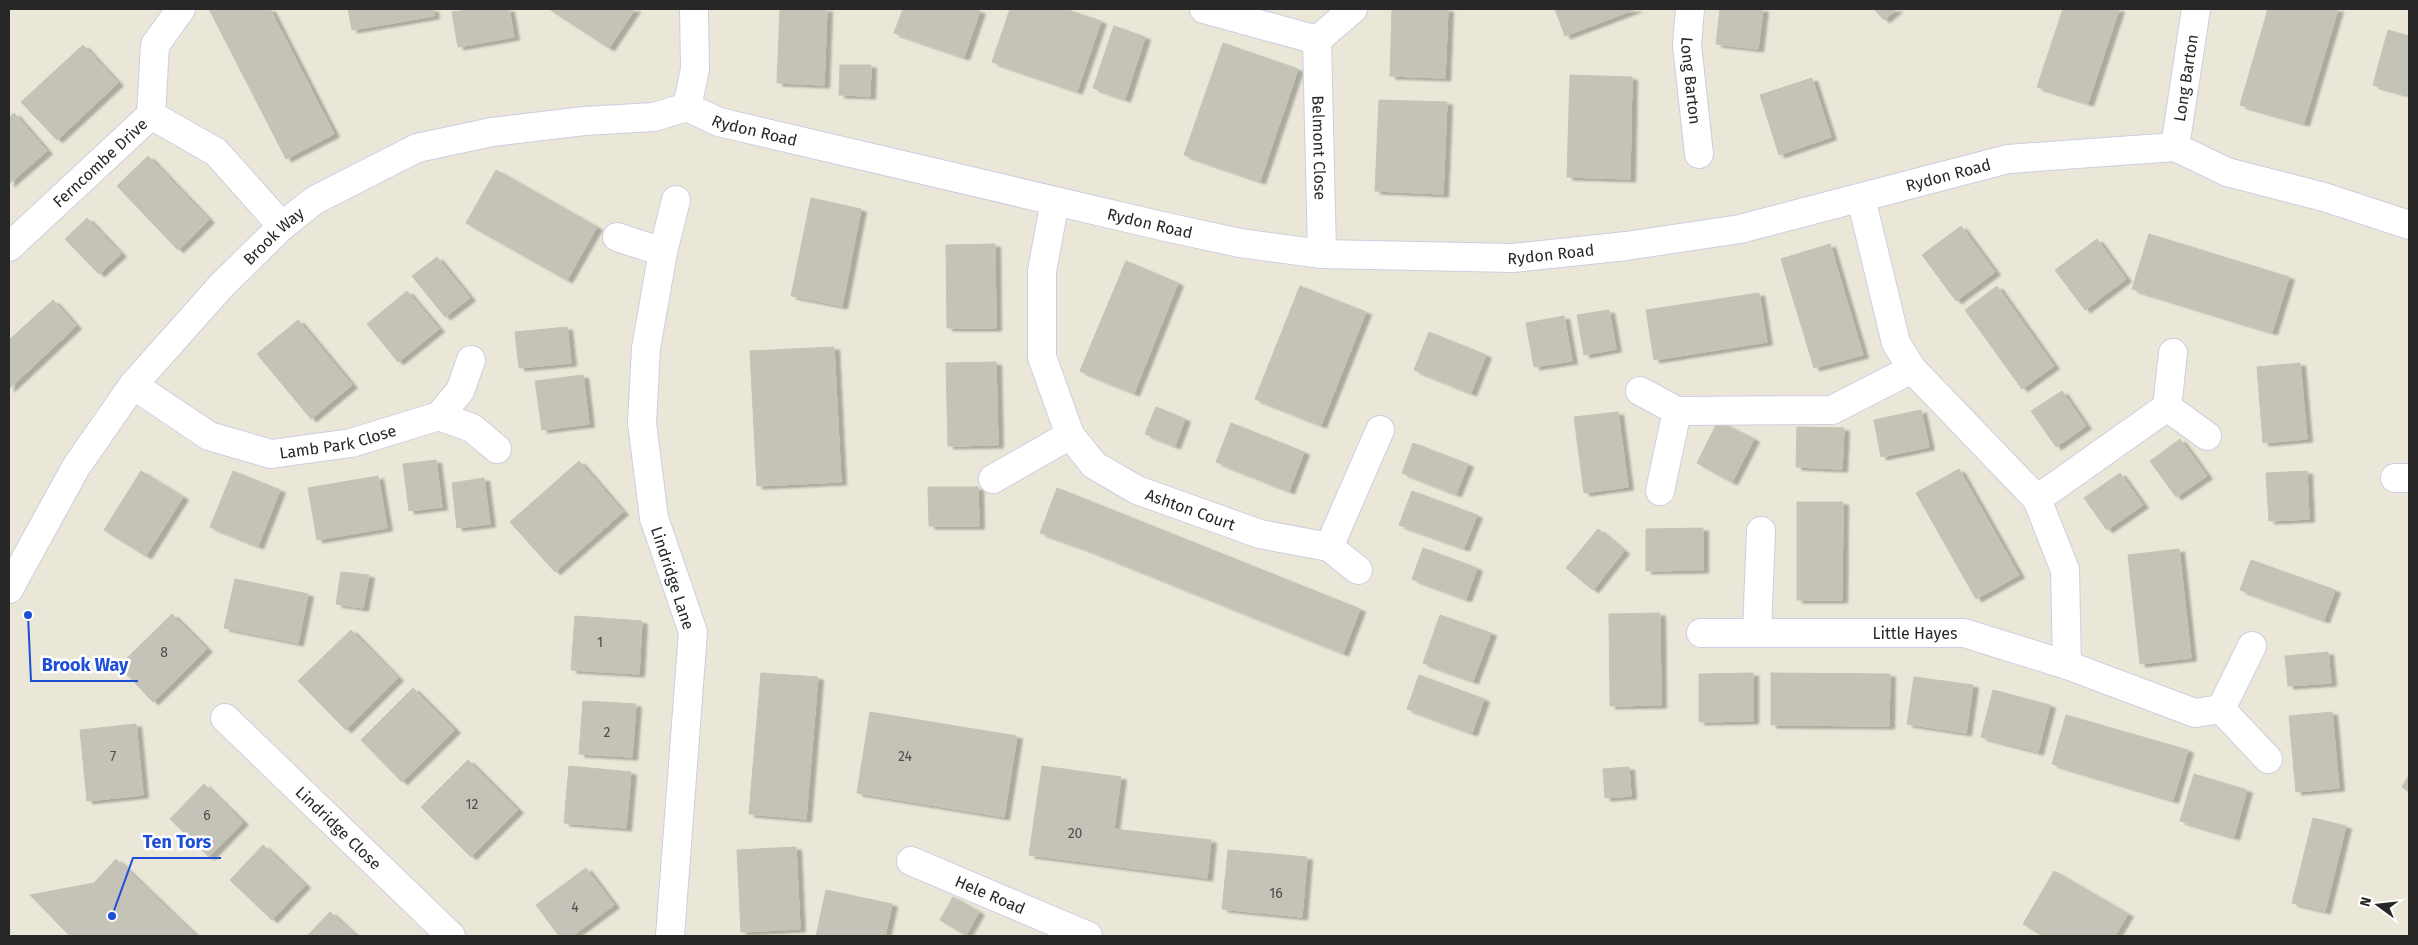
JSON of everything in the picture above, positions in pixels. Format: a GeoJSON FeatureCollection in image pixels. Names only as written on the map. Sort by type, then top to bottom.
{"type":"FeatureCollection","features":[{"type":"Feature","properties":{"kind":"street"},"geometry":{"type":"LineString","coordinates":[[151,115],[155,45],[181,9]]}},
{"type":"Feature","properties":{"kind":"street"},"geometry":{"type":"LineString","coordinates":[[687,107],[695,69],[694,9]]}},
{"type":"Feature","properties":{"kind":"street"},"geometry":{"type":"LineString","coordinates":[[1204,9],[1317,40],[1353,9]]}},
{"type":"Feature","properties":{"kind":"street","name":"Long Barton"},"geometry":{"type":"LineString","coordinates":[[1690,9],[1687,45],[1699,154]]}},
{"type":"Feature","properties":{"kind":"street","name":"Long Barton"},"geometry":{"type":"LineString","coordinates":[[2175,147],[2196,9]]}},
{"type":"Feature","properties":{"kind":"street","name":"Belmont Close"},"geometry":{"type":"LineString","coordinates":[[1317,40],[1322,254]]}},
{"type":"Feature","properties":{"kind":"street","name":"Rydon Road"},"geometry":{"type":"LineString","coordinates":[[687,107],[719,122],[1240,243],[1322,254],[1512,258],[1616,247],[1740,229],[2008,159],[2175,147],[2227,172],[2324,197],[2409,225]]}},
{"type":"Feature","properties":{"kind":"street","name":"Brook Way"},"geometry":{"type":"LineString","coordinates":[[9,589],[76,467],[132,385],[222,285],[282,226],[315,200],[417,148],[492,132],[584,121],[654,118],[687,107]]}},
{"type":"Feature","properties":{"kind":"street","name":"Ferncombe Drive"},"geometry":{"type":"LineString","coordinates":[[9,246],[151,115],[216,152],[282,226]]}},
{"type":"Feature","properties":{"kind":"street"},"geometry":{"type":"LineString","coordinates":[[1861,198],[1896,343],[1912,369],[2037,499],[2065,570],[2067,665]]}},
{"type":"Feature","properties":{"kind":"street","name":"Lindridge Lane"},"geometry":{"type":"LineString","coordinates":[[670,936],[693,632],[654,518],[642,424],[646,348],[676,200]]}},
{"type":"Feature","properties":{"kind":"street","name":"Ashton Court"},"geometry":{"type":"LineString","coordinates":[[1055,200],[1042,271],[1042,357],[1070,435],[1094,465],[1137,490],[1260,534],[1329,547],[1358,570]]}},
{"type":"Feature","properties":{"kind":"street"},"geometry":{"type":"LineString","coordinates":[[617,237],[664,252]]}},
{"type":"Feature","properties":{"kind":"street"},"geometry":{"type":"LineString","coordinates":[[2037,499],[2167,407],[2173,353]]}},
{"type":"Feature","properties":{"kind":"street"},"geometry":{"type":"LineString","coordinates":[[472,360],[460,391],[439,416],[472,428],[497,449]]}},
{"type":"Feature","properties":{"kind":"street"},"geometry":{"type":"LineString","coordinates":[[1640,391],[1677,411],[1832,410],[1912,369]]}},
{"type":"Feature","properties":{"kind":"street","name":"Lamb Park Close"},"geometry":{"type":"LineString","coordinates":[[132,385],[209,436],[271,454],[351,443],[439,416]]}},
{"type":"Feature","properties":{"kind":"street"},"geometry":{"type":"LineString","coordinates":[[2167,407],[2207,436]]}},
{"type":"Feature","properties":{"kind":"street"},"geometry":{"type":"LineString","coordinates":[[1660,491],[1677,411]]}},
{"type":"Feature","properties":{"kind":"street"},"geometry":{"type":"LineString","coordinates":[[1329,547],[1380,430]]}},
{"type":"Feature","properties":{"kind":"street"},"geometry":{"type":"LineString","coordinates":[[993,479],[1070,435]]}},
{"type":"Feature","properties":{"kind":"street"},"geometry":{"type":"LineString","coordinates":[[1757,632],[1761,532]]}},
{"type":"Feature","properties":{"kind":"street","name":"Little Hayes"},"geometry":{"type":"LineString","coordinates":[[1701,633],[1964,633],[2067,665],[2195,713],[2221,708]]}},
{"type":"Feature","properties":{"kind":"street"},"geometry":{"type":"LineString","coordinates":[[2252,646],[2221,708],[2268,759]]}},
{"type":"Feature","properties":{"kind":"street","name":"Lindridge Close"},"geometry":{"type":"LineString","coordinates":[[225,718],[450,936]]}},
{"type":"Feature","properties":{"kind":"street","name":"Hele Road"},"geometry":{"type":"LineString","coordinates":[[911,861],[1075,934]]}},
{"type":"Feature","properties":{"kind":"building"},"geometry":{"type":"Polygon","coordinates":[[[209,9],[270,9],[334,134],[286,159],[209,9]]]}},
{"type":"Feature","properties":{"kind":"building"},"geometry":{"type":"Polygon","coordinates":[[[348,9],[433,9],[434,16],[352,30],[348,9]]]}},
{"type":"Feature","properties":{"kind":"building"},"geometry":{"type":"Polygon","coordinates":[[[473,9],[509,9],[514,37],[458,47],[452,12],[473,9]]]}},
{"type":"Feature","properties":{"kind":"building"},"geometry":{"type":"Polygon","coordinates":[[[549,9],[635,9],[609,48],[549,9]]]}},
{"type":"Feature","properties":{"kind":"building"},"geometry":{"type":"Polygon","coordinates":[[[780,9],[827,9],[824,85],[777,83],[780,9]]]}},
{"type":"Feature","properties":{"kind":"building"},"geometry":{"type":"Polygon","coordinates":[[[903,9],[973,9],[980,11],[964,57],[894,33],[903,9]]]}},
{"type":"Feature","properties":{"kind":"building"},"geometry":{"type":"Polygon","coordinates":[[[1010,9],[1065,9],[1101,21],[1077,91],[992,62],[1010,9]]]}},
{"type":"Feature","properties":{"kind":"building"},"geometry":{"type":"Polygon","coordinates":[[[1392,9],[1448,9],[1445,78],[1390,76],[1392,9]]]}},
{"type":"Feature","properties":{"kind":"building"},"geometry":{"type":"Polygon","coordinates":[[[1555,9],[1636,9],[1565,36],[1555,9]]]}},
{"type":"Feature","properties":{"kind":"building"},"geometry":{"type":"Polygon","coordinates":[[[1720,9],[1763,9],[1758,49],[1716,44],[1720,9]]]}},
{"type":"Feature","properties":{"kind":"building"},"geometry":{"type":"Polygon","coordinates":[[[1874,9],[1897,9],[1884,20],[1874,9]]]}},
{"type":"Feature","properties":{"kind":"building"},"geometry":{"type":"Polygon","coordinates":[[[2063,9],[2119,9],[2088,103],[2037,87],[2063,9]]]}},
{"type":"Feature","properties":{"kind":"building"},"geometry":{"type":"Polygon","coordinates":[[[2268,9],[2338,9],[2304,123],[2240,105],[2268,9]]]}},
{"type":"Feature","properties":{"kind":"building"},"geometry":{"type":"Polygon","coordinates":[[[1114,26],[1145,37],[1125,99],[1093,88],[1114,26]]]}},
{"type":"Feature","properties":{"kind":"building"},"geometry":{"type":"Polygon","coordinates":[[[2388,30],[2409,36],[2409,95],[2373,85],[2388,30]]]}},
{"type":"Feature","properties":{"kind":"building"},"geometry":{"type":"Polygon","coordinates":[[[1223,43],[1298,69],[1260,181],[1184,155],[1223,43]]]}},
{"type":"Feature","properties":{"kind":"building"},"geometry":{"type":"Polygon","coordinates":[[[83,45],[118,83],[57,140],[21,102],[83,45]]]}},
{"type":"Feature","properties":{"kind":"building"},"geometry":{"type":"Polygon","coordinates":[[[840,65],[871,65],[870,96],[839,95],[840,65]]]}},
{"type":"Feature","properties":{"kind":"building"},"geometry":{"type":"Polygon","coordinates":[[[1570,75],[1632,77],[1630,179],[1567,177],[1570,75]]]}},
{"type":"Feature","properties":{"kind":"building"},"geometry":{"type":"Polygon","coordinates":[[[1812,78],[1831,137],[1779,155],[1760,95],[1812,78]]]}},
{"type":"Feature","properties":{"kind":"building"},"geometry":{"type":"Polygon","coordinates":[[[1379,100],[1447,102],[1443,194],[1375,191],[1379,100]]]}},
{"type":"Feature","properties":{"kind":"building"},"geometry":{"type":"Polygon","coordinates":[[[14,113],[47,151],[9,184],[9,118],[14,113]]]}},
{"type":"Feature","properties":{"kind":"building"},"geometry":{"type":"Polygon","coordinates":[[[148,156],[209,220],[178,250],[117,186],[148,156]]]}},
{"type":"Feature","properties":{"kind":"building"},"geometry":{"type":"Polygon","coordinates":[[[496,170],[597,227],[567,280],[466,223],[496,170]]]}},
{"type":"Feature","properties":{"kind":"building"},"geometry":{"type":"Polygon","coordinates":[[[811,198],[861,209],[842,306],[791,296],[811,198]]]}},
{"type":"Feature","properties":{"kind":"building"},"geometry":{"type":"Polygon","coordinates":[[[87,218],[121,254],[99,274],[65,239],[87,218]]]}},
{"type":"Feature","properties":{"kind":"building"},"geometry":{"type":"Polygon","coordinates":[[[1961,226],[1995,272],[1956,301],[1922,255],[1961,226]]]}},
{"type":"Feature","properties":{"kind":"building"},"geometry":{"type":"Polygon","coordinates":[[[2149,234],[2289,277],[2272,332],[2132,289],[2149,234]]]}},
{"type":"Feature","properties":{"kind":"building"},"geometry":{"type":"Polygon","coordinates":[[[2097,239],[2126,279],[2085,310],[2055,270],[2097,239]]]}},
{"type":"Feature","properties":{"kind":"building"},"geometry":{"type":"Polygon","coordinates":[[[995,244],[996,328],[947,328],[946,245],[995,244]]]}},
{"type":"Feature","properties":{"kind":"building"},"geometry":{"type":"Polygon","coordinates":[[[1830,244],[1863,355],[1814,368],[1781,259],[1830,244]]]}},
{"type":"Feature","properties":{"kind":"building"},"geometry":{"type":"Polygon","coordinates":[[[437,257],[470,298],[445,317],[412,276],[437,257]]]}},
{"type":"Feature","properties":{"kind":"building"},"geometry":{"type":"Polygon","coordinates":[[[1126,261],[1178,283],[1134,393],[1080,371],[1126,261]]]}},
{"type":"Feature","properties":{"kind":"building"},"geometry":{"type":"Polygon","coordinates":[[[1300,286],[1366,312],[1321,425],[1255,399],[1300,286]]]}},
{"type":"Feature","properties":{"kind":"building"},"geometry":{"type":"Polygon","coordinates":[[[1997,286],[2054,366],[2022,389],[1965,310],[1997,286]]]}},
{"type":"Feature","properties":{"kind":"building"},"geometry":{"type":"Polygon","coordinates":[[[407,291],[439,329],[398,362],[367,324],[407,291]]]}},
{"type":"Feature","properties":{"kind":"building"},"geometry":{"type":"Polygon","coordinates":[[[1759,293],[1767,342],[1654,360],[1646,310],[1759,293]]]}},
{"type":"Feature","properties":{"kind":"building"},"geometry":{"type":"Polygon","coordinates":[[[53,300],[76,326],[9,389],[9,340],[53,300]]]}},
{"type":"Feature","properties":{"kind":"building"},"geometry":{"type":"Polygon","coordinates":[[[1609,310],[1616,349],[1584,355],[1577,315],[1609,310]]]}},
{"type":"Feature","properties":{"kind":"building"},"geometry":{"type":"Polygon","coordinates":[[[1564,316],[1572,361],[1534,367],[1526,323],[1564,316]]]}},
{"type":"Feature","properties":{"kind":"building"},"geometry":{"type":"Polygon","coordinates":[[[298,320],[352,385],[311,419],[257,354],[298,320]]]}},
{"type":"Feature","properties":{"kind":"building"},"geometry":{"type":"Polygon","coordinates":[[[567,327],[571,363],[519,368],[515,332],[567,327]]]}},
{"type":"Feature","properties":{"kind":"building"},"geometry":{"type":"Polygon","coordinates":[[[1429,332],[1486,355],[1471,393],[1414,370],[1429,332]]]}},
{"type":"Feature","properties":{"kind":"building"},"geometry":{"type":"Polygon","coordinates":[[[834,347],[841,482],[757,486],[750,351],[834,347]]]}},
{"type":"Feature","properties":{"kind":"building"},"geometry":{"type":"Polygon","coordinates":[[[996,362],[998,445],[948,446],[946,363],[996,362]]]}},
{"type":"Feature","properties":{"kind":"building"},"geometry":{"type":"Polygon","coordinates":[[[2300,363],[2307,439],[2263,443],[2257,367],[2300,363]]]}},
{"type":"Feature","properties":{"kind":"building"},"geometry":{"type":"Polygon","coordinates":[[[583,375],[589,424],[542,430],[535,381],[583,375]]]}},
{"type":"Feature","properties":{"kind":"building"},"geometry":{"type":"Polygon","coordinates":[[[2062,391],[2086,426],[2056,447],[2031,411],[2062,391]]]}},
{"type":"Feature","properties":{"kind":"building"},"geometry":{"type":"Polygon","coordinates":[[[1156,407],[1185,419],[1175,446],[1145,434],[1156,407]]]}},
{"type":"Feature","properties":{"kind":"building"},"geometry":{"type":"Polygon","coordinates":[[[1921,410],[1929,447],[1881,457],[1874,420],[1921,410]]]}},
{"type":"Feature","properties":{"kind":"building"},"geometry":{"type":"Polygon","coordinates":[[[1618,412],[1628,487],[1584,493],[1574,417],[1618,412]]]}},
{"type":"Feature","properties":{"kind":"building"},"geometry":{"type":"Polygon","coordinates":[[[1718,421],[1754,439],[1732,482],[1697,463],[1718,421]]]}},
{"type":"Feature","properties":{"kind":"building"},"geometry":{"type":"Polygon","coordinates":[[[1231,423],[1304,452],[1289,491],[1216,462],[1231,423]]]}},
{"type":"Feature","properties":{"kind":"building"},"geometry":{"type":"Polygon","coordinates":[[[1797,427],[1844,428],[1842,469],[1796,467],[1797,427]]]}},
{"type":"Feature","properties":{"kind":"building"},"geometry":{"type":"Polygon","coordinates":[[[2180,439],[2207,476],[2176,497],[2150,461],[2180,439]]]}},
{"type":"Feature","properties":{"kind":"building"},"geometry":{"type":"Polygon","coordinates":[[[1413,443],[1468,464],[1456,494],[1402,473],[1413,443]]]}},
{"type":"Feature","properties":{"kind":"building"},"geometry":{"type":"Polygon","coordinates":[[[436,460],[442,507],[409,511],[403,464],[436,460]]]}},
{"type":"Feature","properties":{"kind":"building"},"geometry":{"type":"Polygon","coordinates":[[[579,461],[623,512],[555,572],[510,522],[579,461]]]}},
{"type":"Feature","properties":{"kind":"building"},"geometry":{"type":"Polygon","coordinates":[[[1959,469],[2019,575],[1976,599],[1916,493],[1959,469]]]}},
{"type":"Feature","properties":{"kind":"building"},"geometry":{"type":"Polygon","coordinates":[[[141,471],[183,497],[146,556],[104,530],[141,471]]]}},
{"type":"Feature","properties":{"kind":"building"},"geometry":{"type":"Polygon","coordinates":[[[233,471],[280,490],[258,546],[210,527],[233,471]]]}},
{"type":"Feature","properties":{"kind":"building"},"geometry":{"type":"Polygon","coordinates":[[[2307,471],[2309,519],[2269,521],[2266,473],[2307,471]]]}},
{"type":"Feature","properties":{"kind":"building"},"geometry":{"type":"Polygon","coordinates":[[[2120,473],[2143,505],[2107,530],[2084,498],[2120,473]]]}},
{"type":"Feature","properties":{"kind":"building"},"geometry":{"type":"Polygon","coordinates":[[[378,476],[387,528],[317,540],[308,488],[378,476]]]}},
{"type":"Feature","properties":{"kind":"building"},"geometry":{"type":"Polygon","coordinates":[[[484,478],[490,524],[457,528],[452,483],[484,478]]]}},
{"type":"Feature","properties":{"kind":"building"},"geometry":{"type":"Polygon","coordinates":[[[928,487],[978,487],[979,526],[929,526],[928,487]]]}},
{"type":"Feature","properties":{"kind":"building"},"geometry":{"type":"Polygon","coordinates":[[[1057,488],[1360,609],[1343,653],[1083,548],[1040,533],[1057,488]]]}},
{"type":"Feature","properties":{"kind":"building"},"geometry":{"type":"Polygon","coordinates":[[[1412,491],[1477,515],[1464,548],[1399,525],[1412,491]]]}},
{"type":"Feature","properties":{"kind":"building"},"geometry":{"type":"Polygon","coordinates":[[[1797,502],[1843,502],[1842,600],[1797,600],[1797,502]]]}},
{"type":"Feature","properties":{"kind":"building"},"geometry":{"type":"Polygon","coordinates":[[[1703,528],[1703,570],[1646,571],[1646,529],[1703,528]]]}},
{"type":"Feature","properties":{"kind":"building"},"geometry":{"type":"Polygon","coordinates":[[[1598,529],[1624,551],[1593,590],[1566,568],[1598,529]]]}},
{"type":"Feature","properties":{"kind":"building"},"geometry":{"type":"Polygon","coordinates":[[[1423,548],[1477,568],[1466,599],[1412,579],[1423,548]]]}},
{"type":"Feature","properties":{"kind":"building"},"geometry":{"type":"Polygon","coordinates":[[[2179,549],[2191,658],[2140,664],[2128,555],[2179,549]]]}},
{"type":"Feature","properties":{"kind":"building"},"geometry":{"type":"Polygon","coordinates":[[[2251,560],[2335,590],[2324,620],[2240,590],[2251,560]]]}},
{"type":"Feature","properties":{"kind":"building"},"geometry":{"type":"Polygon","coordinates":[[[341,572],[369,575],[363,608],[336,604],[341,572]]]}},
{"type":"Feature","properties":{"kind":"building"},"geometry":{"type":"Polygon","coordinates":[[[235,579],[308,594],[298,643],[224,628],[235,579]]]}},
{"type":"Feature","properties":{"kind":"building"},"geometry":{"type":"Polygon","coordinates":[[[1660,613],[1661,705],[1610,706],[1609,614],[1660,613]]]}},
{"type":"Feature","properties":{"kind":"building"},"geometry":{"type":"Polygon","coordinates":[[[172,614],[207,649],[153,702],[119,666],[172,614]]]}},
{"type":"Feature","properties":{"kind":"building"},"geometry":{"type":"Polygon","coordinates":[[[1440,615],[1491,633],[1473,681],[1423,663],[1440,615]]]}},
{"type":"Feature","properties":{"kind":"building"},"geometry":{"type":"Polygon","coordinates":[[[575,616],[642,621],[639,674],[571,670],[575,616]]]}},
{"type":"Feature","properties":{"kind":"building"},"geometry":{"type":"Polygon","coordinates":[[[351,630],[398,678],[346,730],[298,681],[351,630]]]}},
{"type":"Feature","properties":{"kind":"building"},"geometry":{"type":"Polygon","coordinates":[[[2328,652],[2331,683],[2288,686],[2285,656],[2328,652]]]}},
{"type":"Feature","properties":{"kind":"building"},"geometry":{"type":"Polygon","coordinates":[[[761,673],[818,677],[806,819],[749,814],[761,673]]]}},
{"type":"Feature","properties":{"kind":"building"},"geometry":{"type":"Polygon","coordinates":[[[1753,673],[1753,721],[1699,722],[1699,674],[1753,673]]]}},
{"type":"Feature","properties":{"kind":"building"},"geometry":{"type":"Polygon","coordinates":[[[1771,673],[1890,674],[1889,726],[1771,725],[1771,673]]]}},
{"type":"Feature","properties":{"kind":"building"},"geometry":{"type":"Polygon","coordinates":[[[1419,675],[1484,699],[1472,733],[1407,709],[1419,675]]]}},
{"type":"Feature","properties":{"kind":"building"},"geometry":{"type":"Polygon","coordinates":[[[1914,677],[1973,685],[1966,733],[1907,724],[1914,677]]]}},
{"type":"Feature","properties":{"kind":"building"},"geometry":{"type":"Polygon","coordinates":[[[413,688],[455,730],[402,782],[361,740],[413,688]]]}},
{"type":"Feature","properties":{"kind":"building"},"geometry":{"type":"Polygon","coordinates":[[[1993,690],[2050,705],[2038,752],[1981,737],[1993,690]]]}},
{"type":"Feature","properties":{"kind":"building"},"geometry":{"type":"Polygon","coordinates":[[[583,701],[636,704],[632,757],[579,754],[583,701]]]}},
{"type":"Feature","properties":{"kind":"building"},"geometry":{"type":"Polygon","coordinates":[[[870,712],[1017,736],[1004,817],[857,793],[870,712]]]}},
{"type":"Feature","properties":{"kind":"building"},"geometry":{"type":"Polygon","coordinates":[[[2332,712],[2339,788],[2296,792],[2289,716],[2332,712]]]}},
{"type":"Feature","properties":{"kind":"building"},"geometry":{"type":"Polygon","coordinates":[[[2066,715],[2188,750],[2173,800],[2052,764],[2066,715]]]}},
{"type":"Feature","properties":{"kind":"building"},"geometry":{"type":"Polygon","coordinates":[[[136,724],[143,795],[87,801],[80,730],[136,724]]]}},
{"type":"Feature","properties":{"kind":"building"},"geometry":{"type":"Polygon","coordinates":[[[468,760],[518,810],[471,857],[421,807],[468,760]]]}},
{"type":"Feature","properties":{"kind":"building"},"geometry":{"type":"Polygon","coordinates":[[[569,766],[631,772],[626,828],[564,823],[569,766]]]}},
{"type":"Feature","properties":{"kind":"building"},"geometry":{"type":"Polygon","coordinates":[[[1042,766],[1121,777],[1114,829],[1211,840],[1207,878],[1029,855],[1042,766]]]}},
{"type":"Feature","properties":{"kind":"building"},"geometry":{"type":"Polygon","coordinates":[[[1629,767],[1631,796],[1605,798],[1603,769],[1629,767]]]}},
{"type":"Feature","properties":{"kind":"building"},"geometry":{"type":"Polygon","coordinates":[[[2194,774],[2247,790],[2234,837],[2180,821],[2194,774]]]}},
{"type":"Feature","properties":{"kind":"building"},"geometry":{"type":"Polygon","coordinates":[[[2409,775],[2409,792],[2402,787],[2409,775]]]}},
{"type":"Feature","properties":{"kind":"building"},"geometry":{"type":"Polygon","coordinates":[[[204,784],[243,822],[209,857],[170,819],[204,784]]]}},
{"type":"Feature","properties":{"kind":"building"},"geometry":{"type":"Polygon","coordinates":[[[2313,818],[2346,826],[2325,911],[2292,903],[2313,818]]]}},
{"type":"Feature","properties":{"kind":"building"},"geometry":{"type":"Polygon","coordinates":[[[263,845],[305,885],[272,920],[230,880],[263,845]]]}},
{"type":"Feature","properties":{"kind":"building"},"geometry":{"type":"Polygon","coordinates":[[[796,847],[800,929],[741,932],[737,850],[796,847]]]}},
{"type":"Feature","properties":{"kind":"building"},"geometry":{"type":"Polygon","coordinates":[[[1228,850],[1307,857],[1302,917],[1222,909],[1228,850]]]}},
{"type":"Feature","properties":{"kind":"building"},"geometry":{"type":"Polygon","coordinates":[[[116,859],[196,936],[70,936],[30,895],[94,883],[116,859]]]}},
{"type":"Feature","properties":{"kind":"building"},"geometry":{"type":"Polygon","coordinates":[[[586,868],[614,905],[572,936],[559,936],[536,905],[586,868]]]}},
{"type":"Feature","properties":{"kind":"building"},"geometry":{"type":"Polygon","coordinates":[[[2054,871],[2128,914],[2115,936],[2043,936],[2023,924],[2054,871]]]}},
{"type":"Feature","properties":{"kind":"building"},"geometry":{"type":"Polygon","coordinates":[[[826,890],[892,904],[885,936],[816,936],[826,890]]]}},
{"type":"Feature","properties":{"kind":"building"},"geometry":{"type":"Polygon","coordinates":[[[953,897],[979,912],[966,935],[940,920],[953,897]]]}},
{"type":"Feature","properties":{"kind":"building"},"geometry":{"type":"Polygon","coordinates":[[[330,912],[356,936],[307,936],[330,912]]]}},
{"type":"Feature","properties":{"kind":"place","name":"Brook Way"},"geometry":{"type":"Point","coordinates":[28,615]}},
{"type":"Feature","properties":{"kind":"place","name":"Ten Tors"},"geometry":{"type":"Point","coordinates":[112,916]}}]}
